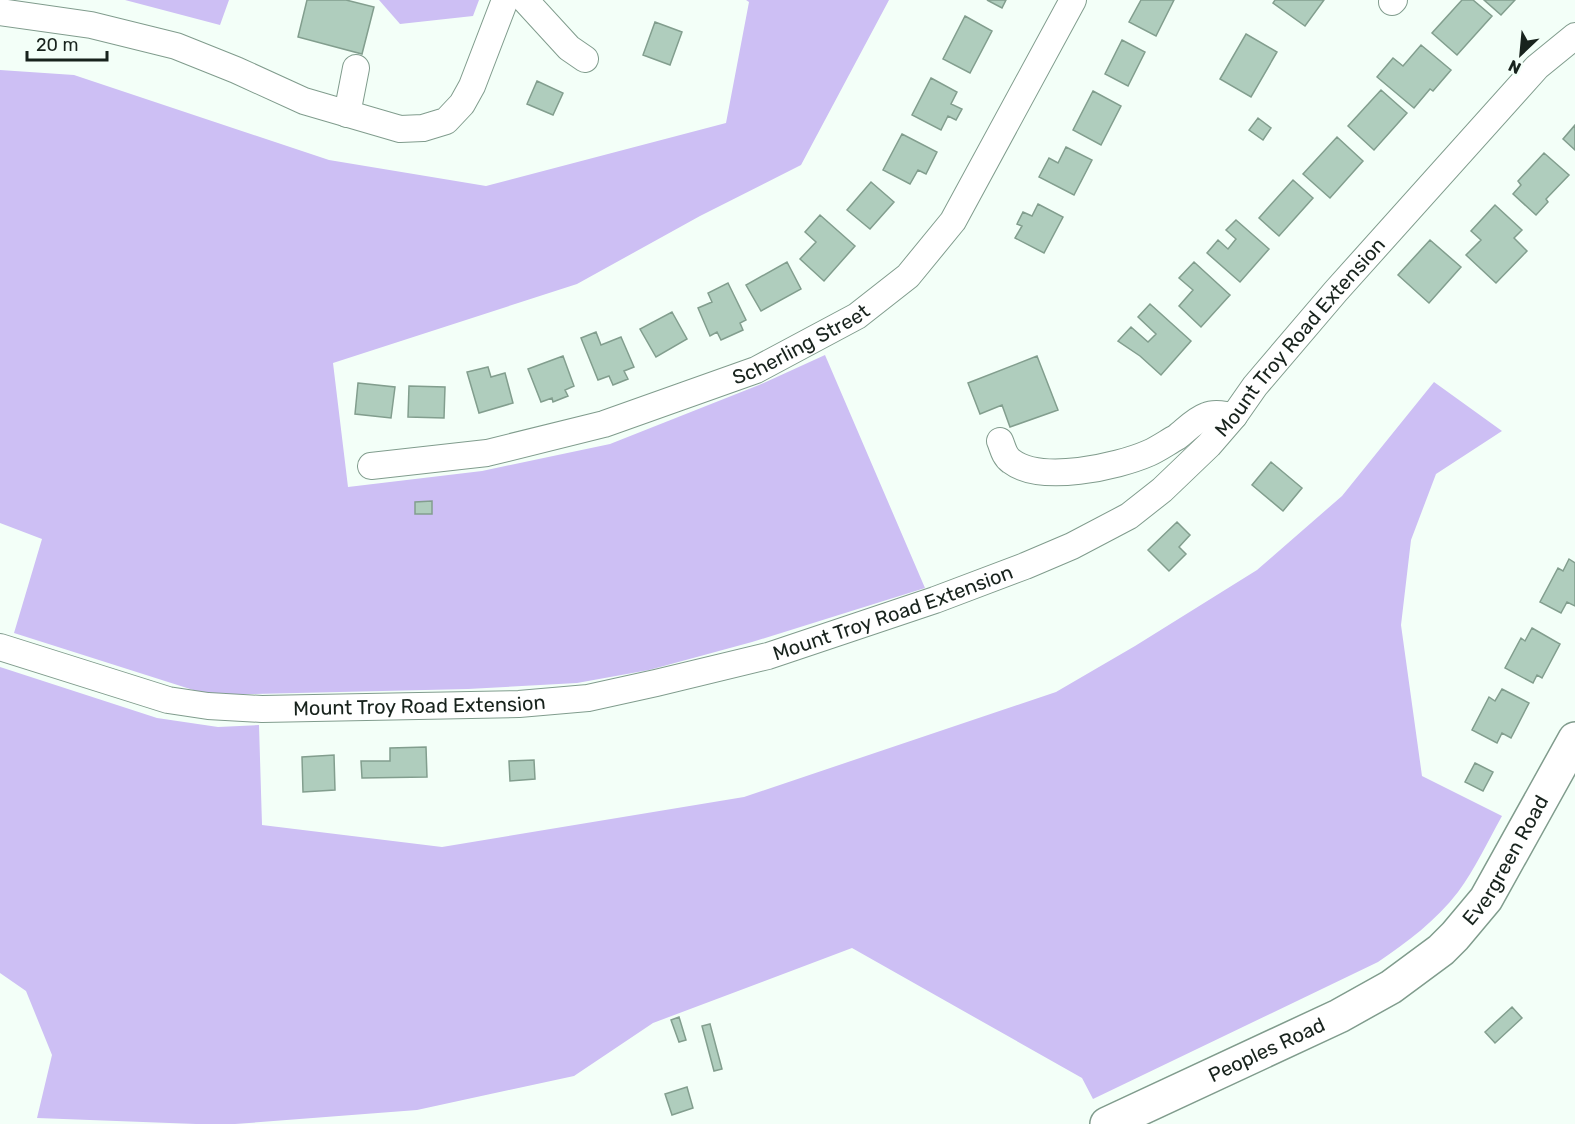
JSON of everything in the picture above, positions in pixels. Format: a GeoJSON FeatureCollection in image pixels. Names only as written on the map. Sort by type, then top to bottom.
{"type":"FeatureCollection","features":[{"type":"Feature","properties":{"kind":"main road","name":"Evergreen Road"},"geometry":{"type":"LineString","coordinates":[[1419,967],[1455,936],[1486,899],[1575,739]]}},
{"type":"Feature","properties":{"kind":"main road","name":"Peoples Road"},"geometry":{"type":"LineString","coordinates":[[1107,1124],[1340,1016],[1391,987],[1419,967]]}},
{"type":"Feature","properties":{"kind":"street"},"geometry":{"type":"LineString","coordinates":[[0,12],[44,10],[91,25],[176,46],[304,101],[400,129],[423,128],[446,121],[462,104],[472,86],[505,0]]}},
{"type":"Feature","properties":{"kind":"street"},"geometry":{"type":"LineString","coordinates":[[525,0],[569,48],[585,59]]}},
{"type":"Feature","properties":{"kind":"street","name":"Scherling Street"},"geometry":{"type":"LineString","coordinates":[[371,466],[487,453],[604,424],[756,370],[856,316],[908,276],[953,221],[1073,0]]}},
{"type":"Feature","properties":{"kind":"street","name":"Mount Troy Road Extension"},"geometry":{"type":"LineString","coordinates":[[0,647],[168,700],[208,706],[262,709],[519,704],[588,698],[768,656],[935,600],[1025,566],[1072,546],[1129,516],[1162,490],[1209,445],[1255,386],[1359,265],[1537,67],[1575,36]]}},
{"type":"Feature","properties":{"kind":"street"},"geometry":{"type":"LineString","coordinates":[[347,114],[356,68]]}},
{"type":"Feature","properties":{"kind":"street"},"geometry":{"type":"LineString","coordinates":[[1000,441],[1010,461],[1022,467],[1042,472],[1076,472],[1115,464],[1149,452],[1210,414],[1233,416]]}},
{"type":"Feature","properties":{"kind":"shaded area"},"geometry":{"type":"Polygon","coordinates":[[[125,0],[229,0],[220,25],[125,0]]]}},
{"type":"Feature","properties":{"kind":"shaded area"},"geometry":{"type":"Polygon","coordinates":[[[379,0],[479,0],[473,16],[400,24],[379,0]]]}},
{"type":"Feature","properties":{"kind":"shaded area"},"geometry":{"type":"Polygon","coordinates":[[[746,0],[889,0],[801,165],[700,216],[577,284],[333,363],[348,487],[482,471],[610,444],[759,385],[825,355],[925,588],[752,642],[649,670],[577,683],[468,689],[209,695],[14,633],[42,539],[0,523],[0,70],[74,75],[329,160],[486,186],[726,123],[749,2],[746,0]]]}},
{"type":"Feature","properties":{"kind":"shaded area"},"geometry":{"type":"Polygon","coordinates":[[[1434,382],[1502,431],[1436,474],[1411,540],[1401,625],[1422,776],[1502,816],[1470,874],[1449,903],[1421,930],[1378,962],[1093,1099],[1082,1078],[852,948],[653,1023],[574,1076],[417,1110],[235,1124],[37,1118],[52,1055],[26,991],[0,973],[0,667],[157,718],[218,727],[259,725],[262,825],[442,847],[744,797],[1056,692],[1135,646],[1257,570],[1342,496],[1434,382]]]}},
{"type":"Feature","properties":{"kind":"building"},"geometry":{"type":"Polygon","coordinates":[[[307,0],[346,0],[374,7],[362,54],[298,37],[307,0]]]}},
{"type":"Feature","properties":{"kind":"building"},"geometry":{"type":"Polygon","coordinates":[[[987,0],[1006,0],[1002,8],[987,0]]]}},
{"type":"Feature","properties":{"kind":"building"},"geometry":{"type":"Polygon","coordinates":[[[1141,0],[1174,0],[1156,36],[1129,22],[1141,0]]]}},
{"type":"Feature","properties":{"kind":"building"},"geometry":{"type":"Polygon","coordinates":[[[1275,0],[1324,0],[1305,26],[1273,3],[1275,0]]]}},
{"type":"Feature","properties":{"kind":"building"},"geometry":{"type":"Polygon","coordinates":[[[1462,0],[1473,0],[1492,16],[1457,55],[1432,33],[1462,0]]]}},
{"type":"Feature","properties":{"kind":"building"},"geometry":{"type":"Polygon","coordinates":[[[1484,0],[1515,0],[1501,15],[1484,0]]]}},
{"type":"Feature","properties":{"kind":"building"},"geometry":{"type":"Polygon","coordinates":[[[965,16],[992,31],[970,73],[943,59],[965,16]]]}},
{"type":"Feature","properties":{"kind":"building"},"geometry":{"type":"Polygon","coordinates":[[[655,22],[682,32],[670,65],[643,55],[655,22]]]}},
{"type":"Feature","properties":{"kind":"building"},"geometry":{"type":"Polygon","coordinates":[[[1246,34],[1277,52],[1251,97],[1220,79],[1246,34]]]}},
{"type":"Feature","properties":{"kind":"building"},"geometry":{"type":"Polygon","coordinates":[[[1122,40],[1145,52],[1128,86],[1105,74],[1122,40]]]}},
{"type":"Feature","properties":{"kind":"building"},"geometry":{"type":"Polygon","coordinates":[[[1421,45],[1451,70],[1414,108],[1377,77],[1393,58],[1403,66],[1421,45]]]}},
{"type":"Feature","properties":{"kind":"building"},"geometry":{"type":"Polygon","coordinates":[[[931,78],[957,92],[951,104],[962,109],[956,120],[948,116],[941,130],[912,115],[931,78]]]}},
{"type":"Feature","properties":{"kind":"building"},"geometry":{"type":"Polygon","coordinates":[[[537,81],[563,93],[553,115],[527,104],[537,81]]]}},
{"type":"Feature","properties":{"kind":"building"},"geometry":{"type":"Polygon","coordinates":[[[1381,90],[1407,113],[1374,150],[1348,126],[1381,90]]]}},
{"type":"Feature","properties":{"kind":"building"},"geometry":{"type":"Polygon","coordinates":[[[1093,91],[1121,106],[1101,145],[1073,130],[1093,91]]]}},
{"type":"Feature","properties":{"kind":"building"},"geometry":{"type":"Polygon","coordinates":[[[1258,118],[1271,128],[1263,140],[1249,130],[1258,118]]]}},
{"type":"Feature","properties":{"kind":"building"},"geometry":{"type":"Polygon","coordinates":[[[1575,125],[1575,150],[1563,139],[1575,125]]]}},
{"type":"Feature","properties":{"kind":"building"},"geometry":{"type":"Polygon","coordinates":[[[902,134],[937,152],[926,174],[918,170],[910,184],[883,170],[902,134]]]}},
{"type":"Feature","properties":{"kind":"building"},"geometry":{"type":"Polygon","coordinates":[[[1337,137],[1363,161],[1330,198],[1303,174],[1337,137]]]}},
{"type":"Feature","properties":{"kind":"building"},"geometry":{"type":"Polygon","coordinates":[[[1066,147],[1092,160],[1074,195],[1039,177],[1049,158],[1058,163],[1066,147]]]}},
{"type":"Feature","properties":{"kind":"building"},"geometry":{"type":"Polygon","coordinates":[[[1544,153],[1569,175],[1546,199],[1548,202],[1536,215],[1513,194],[1521,185],[1518,181],[1544,153]]]}},
{"type":"Feature","properties":{"kind":"building"},"geometry":{"type":"Polygon","coordinates":[[[1293,180],[1313,198],[1279,236],[1259,218],[1293,180]]]}},
{"type":"Feature","properties":{"kind":"building"},"geometry":{"type":"Polygon","coordinates":[[[871,182],[894,202],[870,229],[847,210],[871,182]]]}},
{"type":"Feature","properties":{"kind":"building"},"geometry":{"type":"Polygon","coordinates":[[[1038,204],[1063,217],[1044,253],[1015,238],[1022,226],[1017,224],[1023,212],[1032,216],[1038,204]]]}},
{"type":"Feature","properties":{"kind":"building"},"geometry":{"type":"Polygon","coordinates":[[[1495,205],[1522,230],[1514,238],[1527,251],[1496,283],[1466,255],[1481,240],[1471,231],[1495,205]]]}},
{"type":"Feature","properties":{"kind":"building"},"geometry":{"type":"Polygon","coordinates":[[[820,215],[855,246],[824,281],[800,259],[816,242],[805,232],[820,215]]]}},
{"type":"Feature","properties":{"kind":"building"},"geometry":{"type":"Polygon","coordinates":[[[1236,220],[1269,249],[1240,282],[1207,253],[1218,240],[1228,249],[1236,239],[1226,230],[1236,220]]]}},
{"type":"Feature","properties":{"kind":"building"},"geometry":{"type":"Polygon","coordinates":[[[1430,240],[1461,267],[1429,303],[1398,275],[1430,240]]]}},
{"type":"Feature","properties":{"kind":"building"},"geometry":{"type":"Polygon","coordinates":[[[787,262],[801,289],[761,311],[746,285],[787,262]]]}},
{"type":"Feature","properties":{"kind":"building"},"geometry":{"type":"Polygon","coordinates":[[[1194,262],[1230,295],[1201,327],[1179,306],[1193,290],[1179,278],[1194,262]]]}},
{"type":"Feature","properties":{"kind":"building"},"geometry":{"type":"Polygon","coordinates":[[[728,283],[746,320],[740,323],[743,330],[721,340],[717,332],[710,336],[698,308],[712,302],[708,293],[728,283]]]}},
{"type":"Feature","properties":{"kind":"building"},"geometry":{"type":"Polygon","coordinates":[[[1150,304],[1191,341],[1161,375],[1140,356],[1118,341],[1131,327],[1148,342],[1156,334],[1138,317],[1150,304]]]}},
{"type":"Feature","properties":{"kind":"building"},"geometry":{"type":"Polygon","coordinates":[[[672,312],[687,339],[656,357],[640,329],[672,312]]]}},
{"type":"Feature","properties":{"kind":"building"},"geometry":{"type":"Polygon","coordinates":[[[596,332],[601,345],[621,337],[634,367],[624,371],[628,379],[613,385],[609,376],[598,380],[581,338],[596,332]]]}},
{"type":"Feature","properties":{"kind":"building"},"geometry":{"type":"Polygon","coordinates":[[[563,356],[574,386],[565,390],[568,396],[553,402],[552,398],[541,402],[528,369],[563,356]]]}},
{"type":"Feature","properties":{"kind":"building"},"geometry":{"type":"Polygon","coordinates":[[[1037,356],[1058,410],[1010,427],[1002,405],[980,414],[968,383],[1037,356]]]}},
{"type":"Feature","properties":{"kind":"building"},"geometry":{"type":"Polygon","coordinates":[[[488,367],[491,377],[505,373],[513,403],[479,413],[467,372],[488,367]]]}},
{"type":"Feature","properties":{"kind":"building"},"geometry":{"type":"Polygon","coordinates":[[[358,383],[395,387],[391,418],[355,414],[358,383]]]}},
{"type":"Feature","properties":{"kind":"building"},"geometry":{"type":"Polygon","coordinates":[[[409,386],[445,387],[444,418],[408,417],[409,386]]]}},
{"type":"Feature","properties":{"kind":"building"},"geometry":{"type":"Polygon","coordinates":[[[1271,462],[1302,488],[1283,511],[1252,485],[1271,462]]]}},
{"type":"Feature","properties":{"kind":"building"},"geometry":{"type":"Polygon","coordinates":[[[432,501],[432,514],[415,514],[415,502],[432,501]]]}},
{"type":"Feature","properties":{"kind":"building"},"geometry":{"type":"Polygon","coordinates":[[[1177,522],[1190,535],[1179,547],[1186,554],[1169,571],[1148,550],[1177,522]]]}},
{"type":"Feature","properties":{"kind":"building"},"geometry":{"type":"Polygon","coordinates":[[[1569,559],[1575,563],[1575,606],[1567,602],[1561,613],[1540,602],[1558,568],[1563,571],[1569,559]]]}},
{"type":"Feature","properties":{"kind":"building"},"geometry":{"type":"Polygon","coordinates":[[[1532,628],[1560,644],[1542,678],[1537,675],[1533,683],[1505,668],[1521,638],[1525,641],[1532,628]]]}},
{"type":"Feature","properties":{"kind":"building"},"geometry":{"type":"Polygon","coordinates":[[[1502,689],[1529,703],[1511,738],[1502,733],[1497,743],[1472,730],[1489,697],[1495,701],[1502,689]]]}},
{"type":"Feature","properties":{"kind":"building"},"geometry":{"type":"Polygon","coordinates":[[[426,747],[427,777],[362,778],[361,761],[390,761],[390,748],[426,747]]]}},
{"type":"Feature","properties":{"kind":"building"},"geometry":{"type":"Polygon","coordinates":[[[334,755],[335,790],[303,792],[302,757],[334,755]]]}},
{"type":"Feature","properties":{"kind":"building"},"geometry":{"type":"Polygon","coordinates":[[[534,760],[535,779],[510,781],[509,761],[534,760]]]}},
{"type":"Feature","properties":{"kind":"building"},"geometry":{"type":"Polygon","coordinates":[[[1475,763],[1493,772],[1483,791],[1465,782],[1475,763]]]}},
{"type":"Feature","properties":{"kind":"building"},"geometry":{"type":"Polygon","coordinates":[[[1512,1007],[1522,1018],[1495,1043],[1485,1032],[1512,1007]]]}},
{"type":"Feature","properties":{"kind":"building"},"geometry":{"type":"Polygon","coordinates":[[[679,1017],[686,1040],[679,1042],[671,1020],[679,1017]]]}},
{"type":"Feature","properties":{"kind":"building"},"geometry":{"type":"Polygon","coordinates":[[[710,1024],[722,1069],[714,1071],[702,1026],[710,1024]]]}},
{"type":"Feature","properties":{"kind":"building"},"geometry":{"type":"Polygon","coordinates":[[[687,1087],[693,1108],[672,1115],[665,1094],[687,1087]]]}}]}
